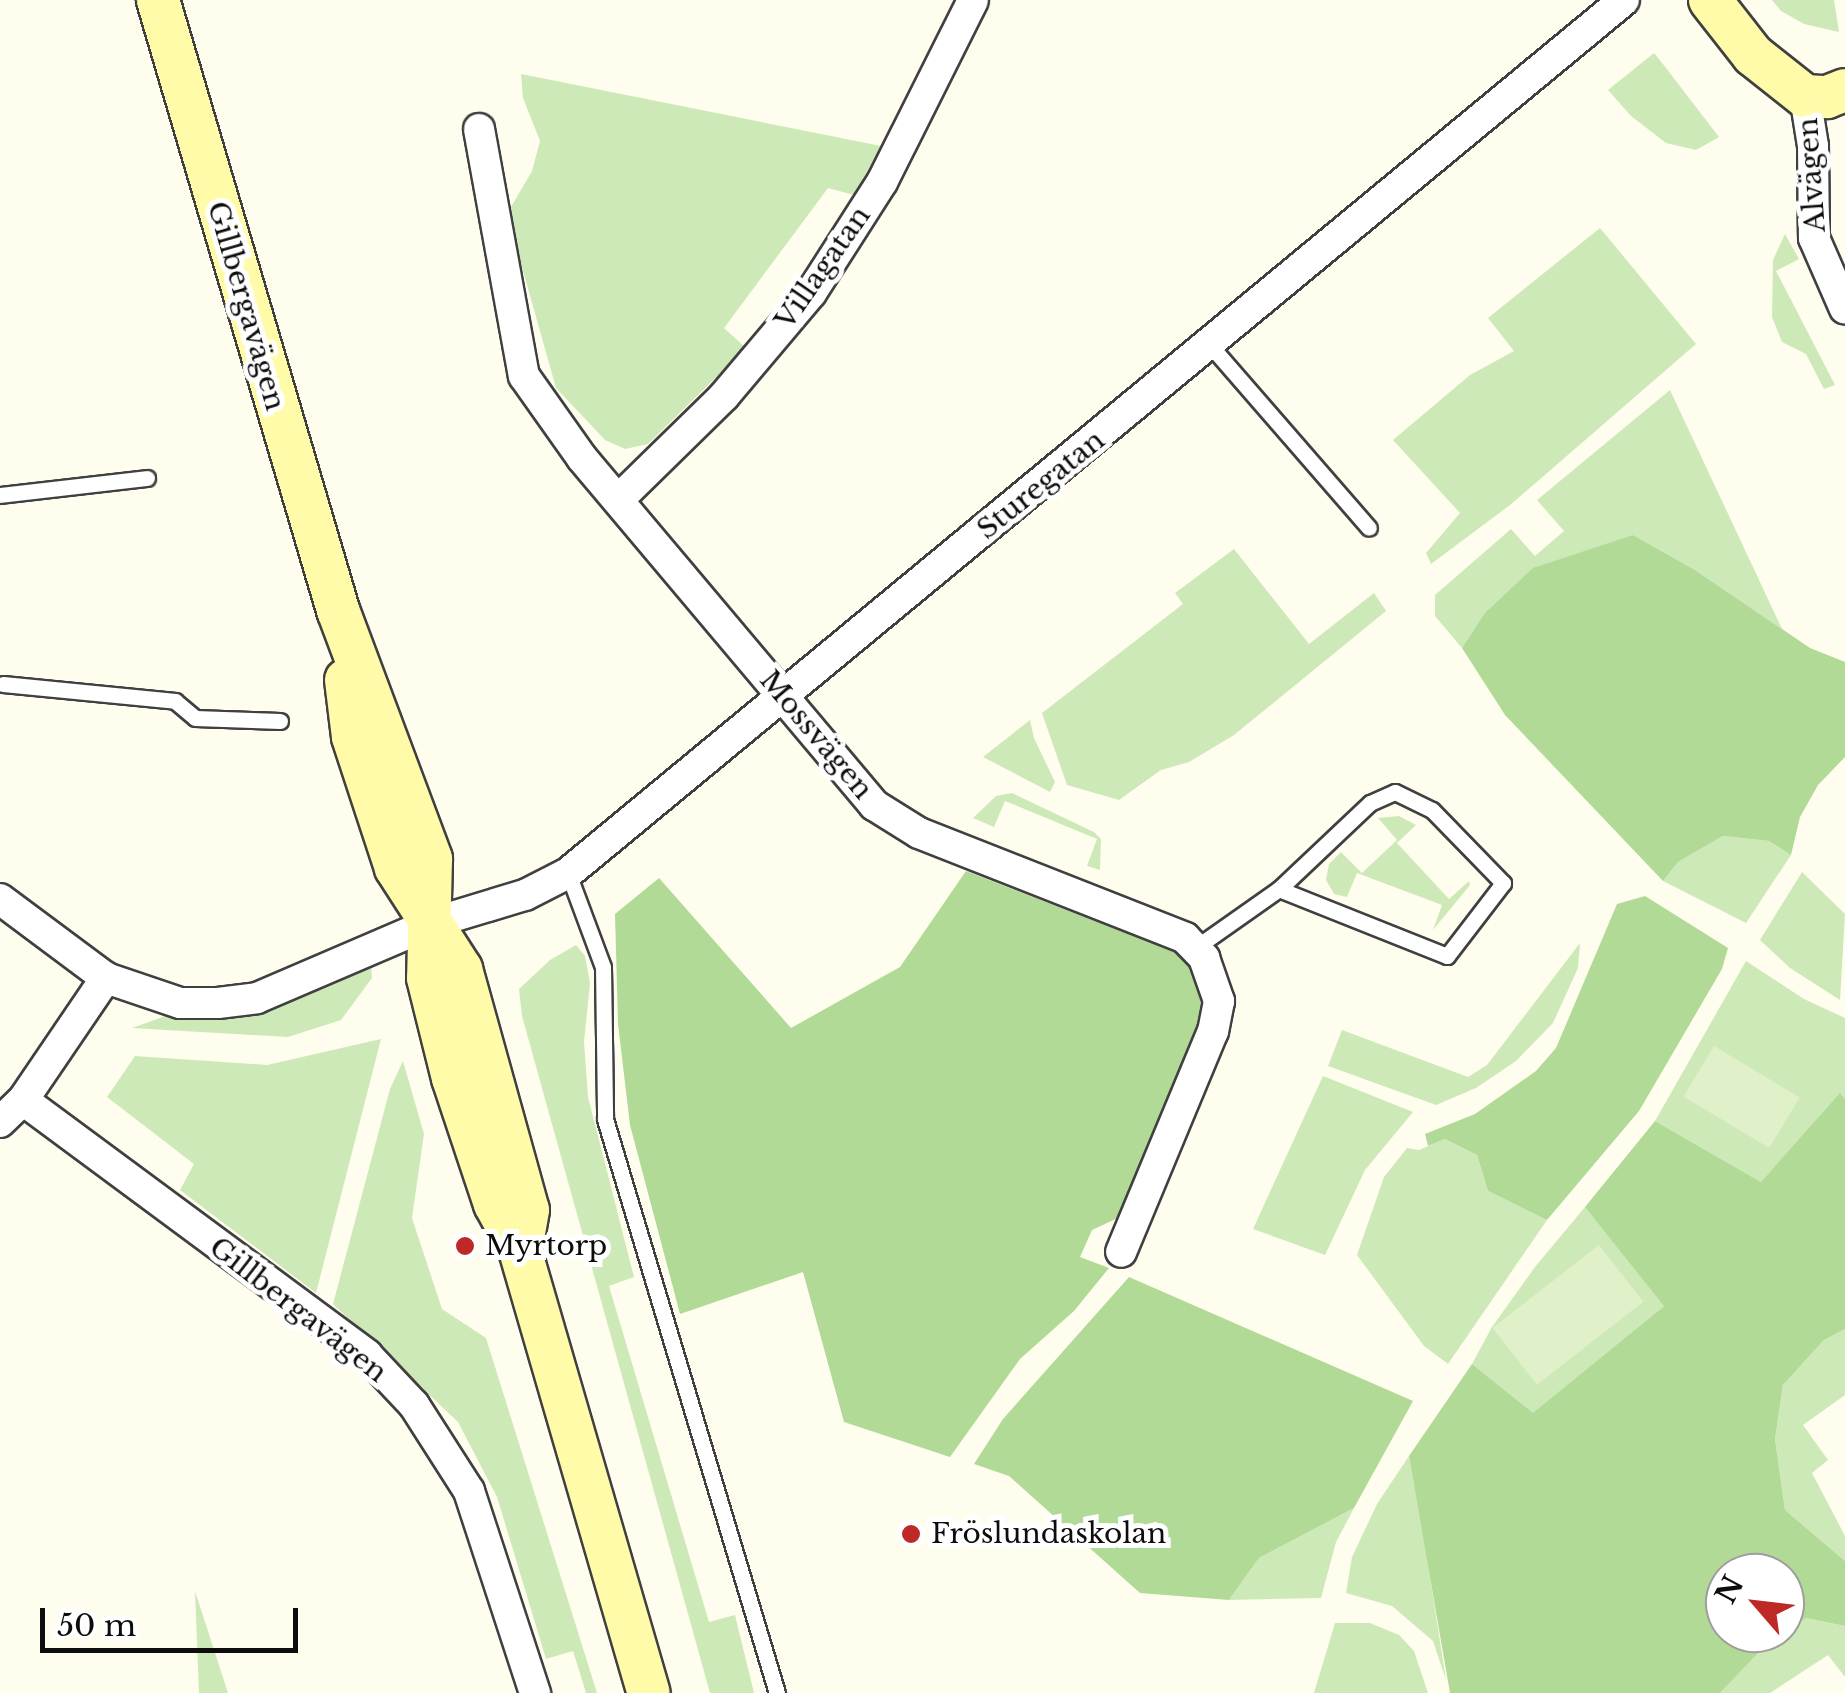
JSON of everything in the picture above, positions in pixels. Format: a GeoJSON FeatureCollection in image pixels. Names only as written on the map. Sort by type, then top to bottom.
{"type":"FeatureCollection","features":[{"type":"Feature","properties":{"kind":"street","name":"Gillbergavägen"},"geometry":{"type":"LineString","coordinates":[[158,0],[338,610],[431,859],[432,924]]}},
{"type":"Feature","properties":{"kind":"street","name":"Villagatan"},"geometry":{"type":"LineString","coordinates":[[620,498],[724,396],[811,294],[882,182],[972,0]]}},
{"type":"Feature","properties":{"kind":"street","name":"Sturegatan"},"geometry":{"type":"LineString","coordinates":[[0,899],[106,978],[180,1003],[258,998],[432,924],[526,895],[568,874],[1624,0]]}},
{"type":"Feature","properties":{"kind":"street"},"geometry":{"type":"LineString","coordinates":[[1710,0],[1753,55],[1825,93]]}},
{"type":"Feature","properties":{"kind":"street","name":"Alvägen"},"geometry":{"type":"LineString","coordinates":[[1825,93],[1813,146],[1814,238],[1845,309]]}},
{"type":"Feature","properties":{"kind":"street","name":"Mossvägen"},"geometry":{"type":"LineString","coordinates":[[479,129],[524,376],[549,417],[874,804],[920,834],[1185,938],[1195,948]]}},
{"type":"Feature","properties":{"kind":"street"},"geometry":{"type":"LineString","coordinates":[[432,924],[462,970],[528,1210],[520,1250],[648,1693]]}},
{"type":"Feature","properties":{"kind":"street"},"geometry":{"type":"LineString","coordinates":[[1121,1252],[1213,1031],[1219,1001],[1214,977],[1195,948]]}},
{"type":"Feature","properties":{"kind":"street"},"geometry":{"type":"LineString","coordinates":[[0,1122],[22,1100],[106,978]]}},
{"type":"Feature","properties":{"kind":"street","name":"Gillbergavägen"},"geometry":{"type":"LineString","coordinates":[[22,1100],[367,1355],[414,1405],[468,1491],[535,1693]]}},
{"type":"Feature","properties":{"kind":"lane"},"geometry":{"type":"LineString","coordinates":[[1210,345],[1369,528]]}},
{"type":"Feature","properties":{"kind":"lane"},"geometry":{"type":"LineString","coordinates":[[0,494],[148,478]]}},
{"type":"Feature","properties":{"kind":"lane"},"geometry":{"type":"LineString","coordinates":[[3,684],[175,701],[195,718],[280,721]]}},
{"type":"Feature","properties":{"kind":"lane"},"geometry":{"type":"LineString","coordinates":[[1195,948],[1279,890],[1370,804],[1395,792],[1432,810],[1503,884],[1447,956],[1279,890]]}},
{"type":"Feature","properties":{"kind":"lane"},"geometry":{"type":"LineString","coordinates":[[568,874],[603,967],[605,1119],[777,1693]]}},
{"type":"Feature","properties":{"kind":"green space"},"geometry":{"type":"Polygon","coordinates":[[[1772,0],[1834,0],[1839,32],[1804,24],[1781,11],[1772,0]]]}},
{"type":"Feature","properties":{"kind":"green space"},"geometry":{"type":"Polygon","coordinates":[[[1654,53],[1719,137],[1696,150],[1666,143],[1631,116],[1608,90],[1654,53]]]}},
{"type":"Feature","properties":{"kind":"green space"},"geometry":{"type":"Polygon","coordinates":[[[521,74],[881,146],[854,195],[828,188],[724,328],[746,348],[648,444],[625,449],[605,440],[556,388],[518,253],[511,207],[532,171],[540,141],[523,98],[521,74]]]}},
{"type":"Feature","properties":{"kind":"green space"},"geometry":{"type":"Polygon","coordinates":[[[1600,228],[1696,344],[1510,505],[1431,564],[1426,553],[1460,513],[1393,440],[1470,375],[1514,351],[1488,318],[1600,228]]]}},
{"type":"Feature","properties":{"kind":"green space"},"geometry":{"type":"Polygon","coordinates":[[[1785,234],[1799,259],[1776,271],[1835,385],[1824,389],[1806,354],[1782,342],[1772,317],[1773,260],[1785,234]]]}},
{"type":"Feature","properties":{"kind":"green space"},"geometry":{"type":"Polygon","coordinates":[[[1670,390],[1782,629],[1695,570],[1633,535],[1484,614],[1462,648],[1435,616],[1435,595],[1511,529],[1535,556],[1564,531],[1537,500],[1670,390]]]}},
{"type":"Feature","properties":{"kind":"green space"},"geometry":{"type":"Polygon","coordinates":[[[1633,535],[1695,570],[1810,648],[1845,662],[1845,757],[1818,785],[1800,817],[1791,855],[1769,841],[1723,836],[1678,862],[1663,881],[1505,715],[1462,648],[1484,614],[1533,568],[1633,535]]]}},
{"type":"Feature","properties":{"kind":"green space"},"geometry":{"type":"Polygon","coordinates":[[[1234,549],[1309,644],[1374,593],[1386,611],[1234,735],[1189,762],[1161,770],[1119,800],[1067,785],[1042,713],[1183,604],[1175,593],[1234,549]]]}},
{"type":"Feature","properties":{"kind":"green space"},"geometry":{"type":"Polygon","coordinates":[[[1030,720],[1034,738],[1055,782],[1050,792],[983,757],[1030,720]]]}},
{"type":"Feature","properties":{"kind":"green space"},"geometry":{"type":"Polygon","coordinates":[[[1012,793],[1094,832],[1101,839],[1100,870],[1087,866],[1097,839],[1005,801],[994,827],[973,818],[996,796],[1012,793]]]}},
{"type":"Feature","properties":{"kind":"green space"},"geometry":{"type":"Polygon","coordinates":[[[1399,816],[1416,825],[1397,843],[1449,899],[1469,881],[1470,885],[1433,930],[1442,905],[1357,873],[1347,897],[1334,894],[1326,880],[1329,864],[1341,852],[1362,873],[1397,840],[1378,818],[1399,816]]]}},
{"type":"Feature","properties":{"kind":"green space"},"geometry":{"type":"Polygon","coordinates":[[[1723,836],[1769,841],[1791,855],[1746,923],[1663,881],[1678,862],[1723,836]]]}},
{"type":"Feature","properties":{"kind":"green space"},"geometry":{"type":"Polygon","coordinates":[[[966,871],[1180,954],[1207,979],[1208,1011],[1124,1215],[1092,1230],[1080,1257],[1109,1268],[1074,1311],[1020,1359],[950,1457],[844,1422],[803,1272],[680,1314],[630,1125],[618,1024],[615,914],[659,878],[791,1028],[900,967],[966,871]]]}},
{"type":"Feature","properties":{"kind":"green space"},"geometry":{"type":"Polygon","coordinates":[[[1802,872],[1845,914],[1840,1000],[1790,968],[1760,940],[1802,872]]]}},
{"type":"Feature","properties":{"kind":"green space"},"geometry":{"type":"Polygon","coordinates":[[[1645,896],[1728,948],[1722,969],[1639,1111],[1547,1220],[1488,1191],[1477,1155],[1445,1139],[1428,1146],[1425,1134],[1475,1114],[1536,1071],[1556,1048],[1617,904],[1645,896]]]}},
{"type":"Feature","properties":{"kind":"green space"},"geometry":{"type":"Polygon","coordinates":[[[1580,943],[1578,968],[1553,1023],[1516,1061],[1476,1088],[1436,1105],[1328,1066],[1342,1030],[1468,1077],[1487,1065],[1580,943]]]}},
{"type":"Feature","properties":{"kind":"green space"},"geometry":{"type":"Polygon","coordinates":[[[576,945],[585,956],[590,983],[584,1042],[588,1097],[634,1277],[609,1286],[709,1622],[735,1615],[754,1693],[710,1693],[522,1016],[519,989],[550,960],[576,945]]]}},
{"type":"Feature","properties":{"kind":"green space"},"geometry":{"type":"Polygon","coordinates":[[[1746,961],[1804,999],[1845,1018],[1845,1099],[1841,1094],[1761,1182],[1655,1121],[1746,961]]]}},
{"type":"Feature","properties":{"kind":"green space"},"geometry":{"type":"Polygon","coordinates":[[[371,964],[372,978],[341,1020],[288,1037],[132,1028],[185,1009],[371,964]]]}},
{"type":"Feature","properties":{"kind":"green space"},"geometry":{"type":"Polygon","coordinates":[[[381,1039],[316,1293],[180,1190],[194,1164],[107,1097],[135,1056],[267,1065],[381,1039]]]}},
{"type":"Feature","properties":{"kind":"green space"},"geometry":{"type":"Polygon","coordinates":[[[1714,1046],[1800,1098],[1769,1148],[1684,1097],[1714,1046]]]}},
{"type":"Feature","properties":{"kind":"green space"},"geometry":{"type":"Polygon","coordinates":[[[403,1061],[424,1134],[412,1218],[442,1309],[486,1338],[597,1693],[586,1693],[573,1651],[546,1659],[497,1497],[458,1422],[333,1304],[390,1089],[403,1061]]]}},
{"type":"Feature","properties":{"kind":"green space"},"geometry":{"type":"Polygon","coordinates":[[[1323,1076],[1413,1112],[1365,1170],[1325,1255],[1253,1229],[1323,1076]]]}},
{"type":"Feature","properties":{"kind":"green space"},"geometry":{"type":"Polygon","coordinates":[[[1840,1093],[1845,1099],[1845,1329],[1824,1340],[1783,1385],[1775,1439],[1785,1510],[1845,1561],[1845,1626],[1805,1619],[1805,1553],[1705,1553],[1705,1653],[1758,1653],[1720,1693],[1450,1693],[1409,1456],[1472,1364],[1533,1413],[1664,1306],[1585,1207],[1655,1121],[1761,1182],[1840,1093]]]}},
{"type":"Feature","properties":{"kind":"green space"},"geometry":{"type":"Polygon","coordinates":[[[1445,1139],[1477,1155],[1488,1191],[1547,1220],[1448,1364],[1424,1346],[1357,1255],[1384,1177],[1407,1148],[1419,1150],[1445,1139]]]}},
{"type":"Feature","properties":{"kind":"green space"},"geometry":{"type":"Polygon","coordinates":[[[1585,1207],[1665,1305],[1533,1414],[1472,1364],[1492,1327],[1535,1267],[1585,1207]]]}},
{"type":"Feature","properties":{"kind":"green space"},"geometry":{"type":"Polygon","coordinates":[[[1599,1245],[1643,1302],[1537,1385],[1493,1328],[1599,1245]]]}},
{"type":"Feature","properties":{"kind":"green space"},"geometry":{"type":"Polygon","coordinates":[[[1129,1277],[1413,1401],[1354,1508],[1259,1558],[1229,1600],[1140,1593],[1009,1476],[974,1464],[1003,1419],[1129,1277]]]}},
{"type":"Feature","properties":{"kind":"green space"},"geometry":{"type":"Polygon","coordinates":[[[1845,1329],[1845,1395],[1803,1425],[1828,1460],[1812,1473],[1845,1536],[1845,1561],[1785,1510],[1775,1439],[1783,1385],[1824,1340],[1845,1329]]]}},
{"type":"Feature","properties":{"kind":"green space"},"geometry":{"type":"Polygon","coordinates":[[[1409,1456],[1446,1680],[1433,1641],[1392,1606],[1346,1593],[1352,1557],[1377,1504],[1409,1456]]]}},
{"type":"Feature","properties":{"kind":"green space"},"geometry":{"type":"Polygon","coordinates":[[[1354,1508],[1336,1542],[1321,1598],[1229,1600],[1259,1558],[1354,1508]]]}},
{"type":"Feature","properties":{"kind":"green space"},"geometry":{"type":"Polygon","coordinates":[[[195,1591],[228,1693],[199,1693],[195,1591]]]}},
{"type":"Feature","properties":{"kind":"green space"},"geometry":{"type":"Polygon","coordinates":[[[1805,1619],[1845,1626],[1845,1677],[1828,1655],[1770,1693],[1720,1693],[1758,1653],[1805,1653],[1805,1619]]]}},
{"type":"Feature","properties":{"kind":"green space"},"geometry":{"type":"Polygon","coordinates":[[[1335,1623],[1370,1623],[1399,1635],[1414,1651],[1428,1693],[1314,1693],[1335,1623]]]}},
{"type":"Feature","properties":{"kind":"place","name":"Myrtorp"},"geometry":{"type":"Point","coordinates":[465,1246]}},
{"type":"Feature","properties":{"kind":"place","name":"Fröslundaskolan"},"geometry":{"type":"Point","coordinates":[911,1534]}}]}
